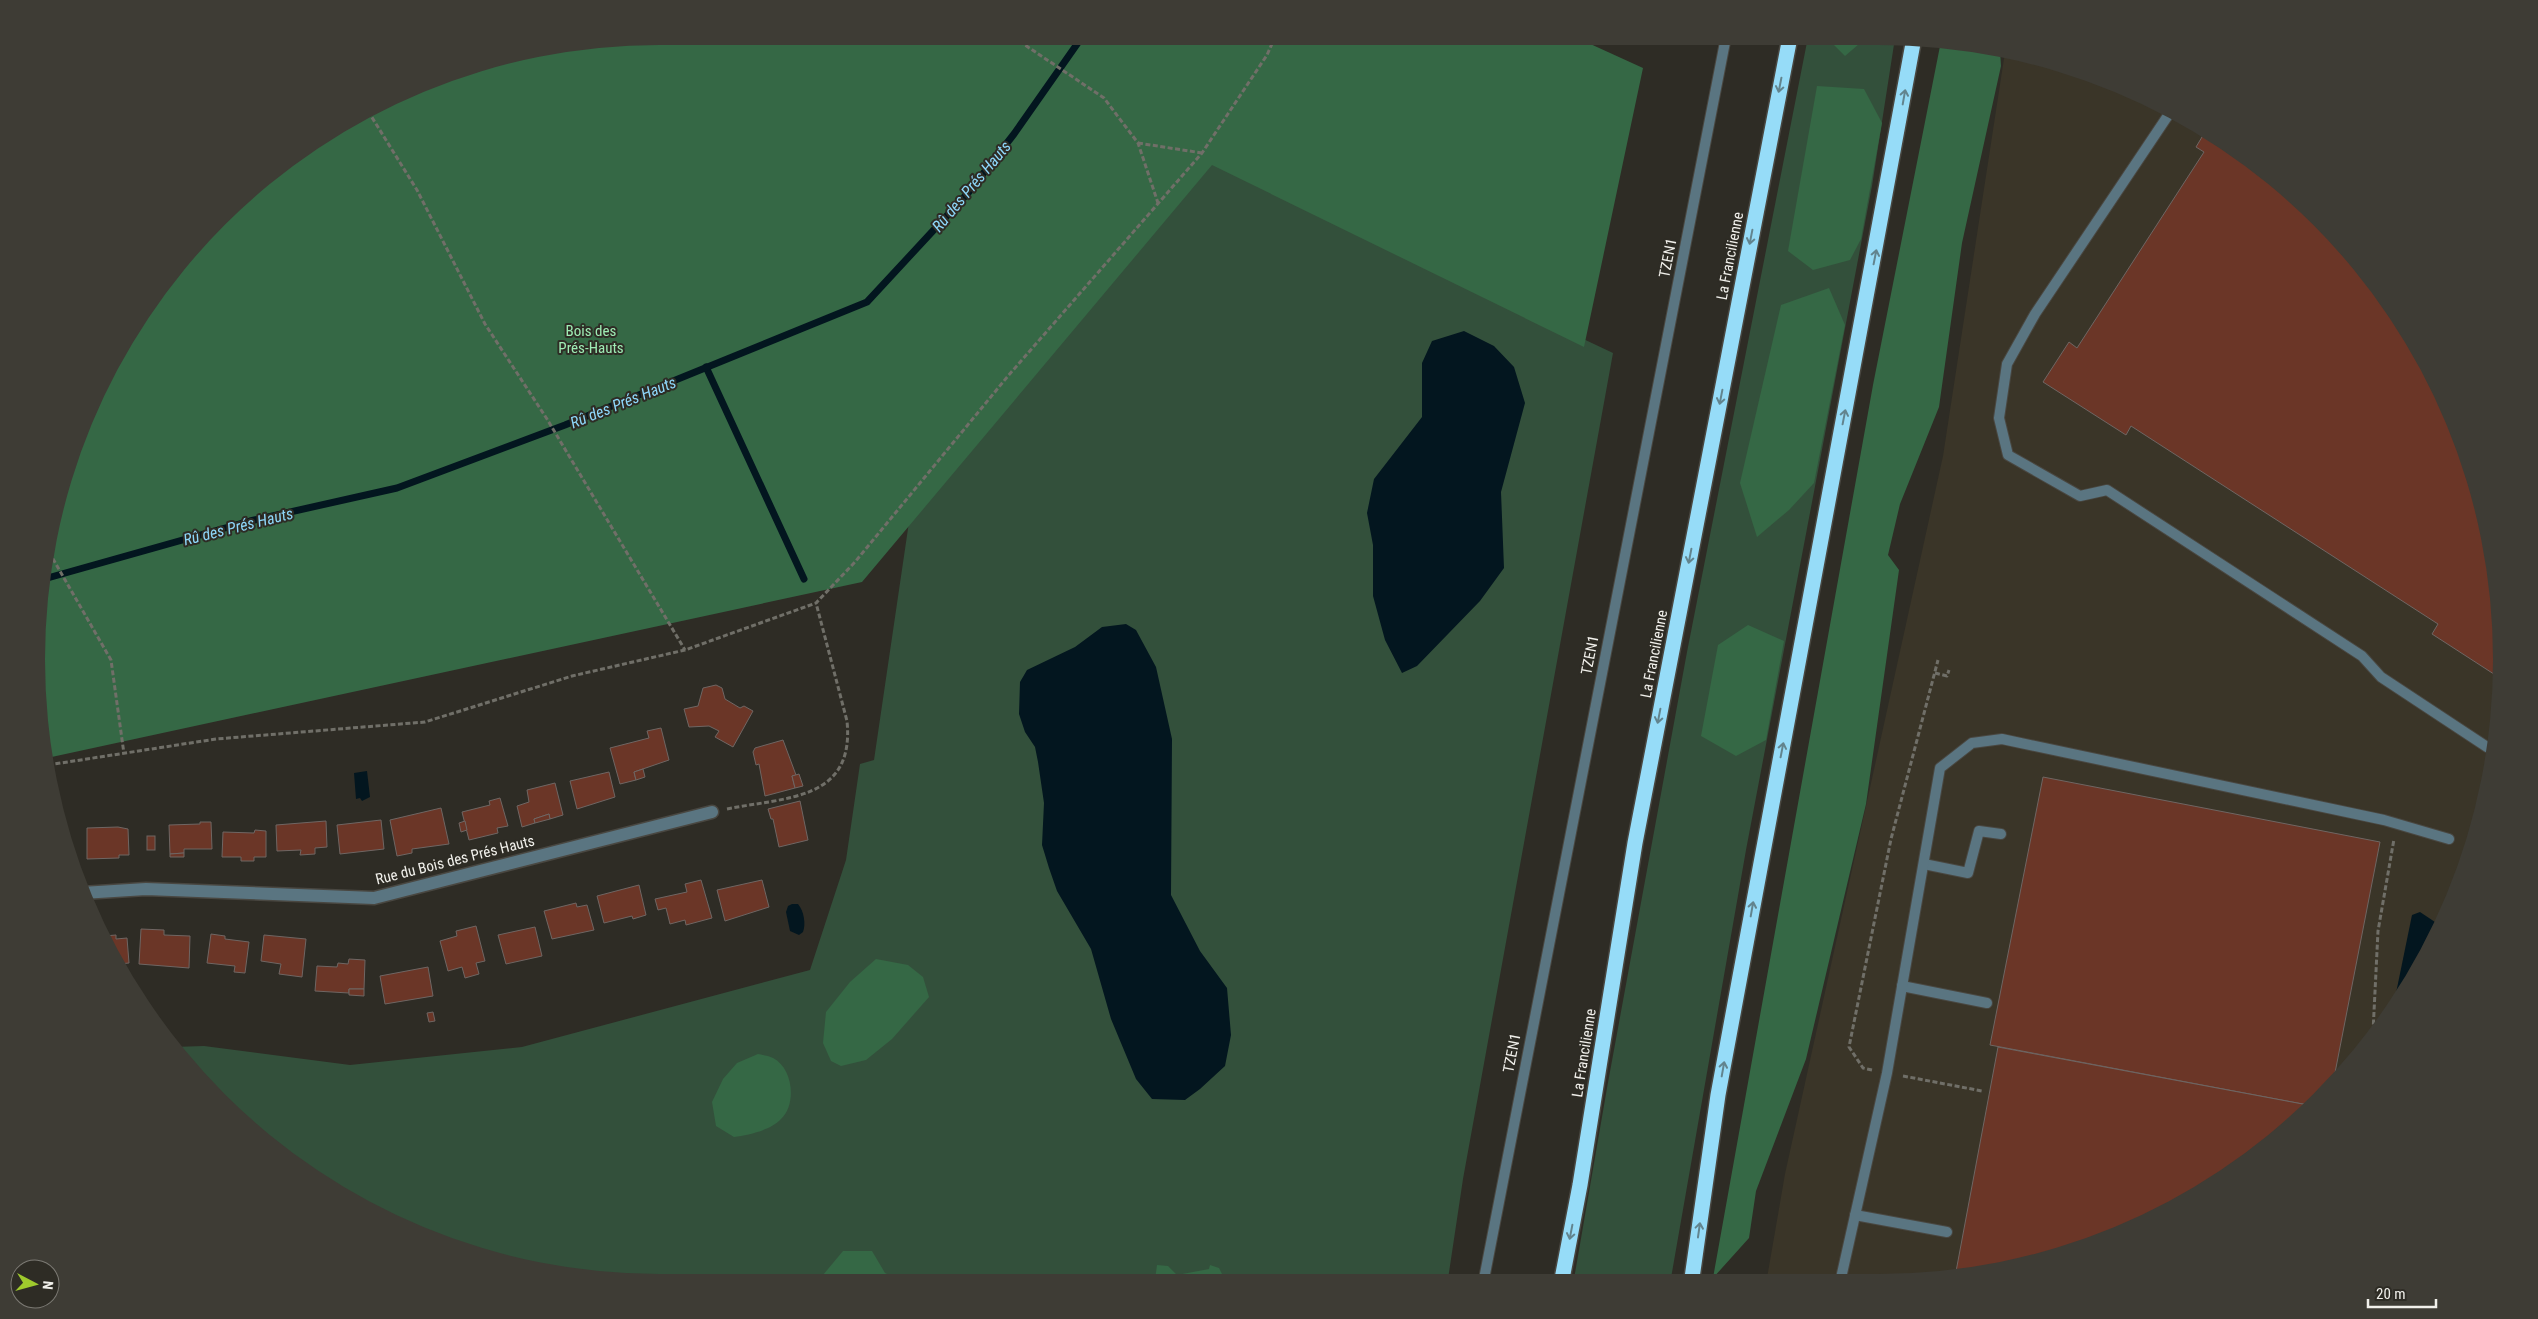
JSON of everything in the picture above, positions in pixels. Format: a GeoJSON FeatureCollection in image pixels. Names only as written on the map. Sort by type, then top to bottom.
{"type":"FeatureCollection","features":[{"type":"Feature","properties":{"kind":"highway","name":"La Francilienne"},"geometry":{"type":"LineString","coordinates":[[1563,1274],[1580,1185],[1635,843],[1788,45]]}},
{"type":"Feature","properties":{"kind":"highway"},"geometry":{"type":"LineString","coordinates":[[1693,1274],[1718,1095],[1913,46]]}},
{"type":"Feature","properties":{"kind":"street","name":"Rue du Bois des Prés Hauts"},"geometry":{"type":"LineString","coordinates":[[91,892],[146,889],[374,898],[712,812]]}},
{"type":"Feature","properties":{"kind":"lane","name":"TZEN1"},"geometry":{"type":"LineString","coordinates":[[1485,1274],[1724,45]]}},
{"type":"Feature","properties":{"kind":"lane"},"geometry":{"type":"LineString","coordinates":[[2167,117],[2035,314],[2007,364],[2000,418],[2008,455],[2080,496],[2107,490],[2362,656],[2381,677],[2487,747]]}},
{"type":"Feature","properties":{"kind":"lane"},"geometry":{"type":"LineString","coordinates":[[1841,1274],[1887,1073],[1940,768],[1972,743],[2002,738],[2397,823],[2448,839]]}},
{"type":"Feature","properties":{"kind":"lane"},"geometry":{"type":"LineString","coordinates":[[1924,864],[1968,873],[1979,831],[2001,834]]}},
{"type":"Feature","properties":{"kind":"lane"},"geometry":{"type":"LineString","coordinates":[[1902,986],[1987,1002]]}},
{"type":"Feature","properties":{"kind":"lane"},"geometry":{"type":"LineString","coordinates":[[1855,1215],[1947,1232]]}},
{"type":"Feature","properties":{"kind":"path"},"geometry":{"type":"LineString","coordinates":[[1025,45],[1104,98],[1138,143],[1158,203]]}},
{"type":"Feature","properties":{"kind":"path"},"geometry":{"type":"LineString","coordinates":[[54,765],[216,740],[425,722],[572,676],[685,650],[816,603],[855,562],[1008,376],[1202,153],[1271,45]]}},
{"type":"Feature","properties":{"kind":"path"},"geometry":{"type":"LineString","coordinates":[[372,117],[417,190],[486,324],[547,419],[557,439],[685,650]]}},
{"type":"Feature","properties":{"kind":"path"},"geometry":{"type":"LineString","coordinates":[[1138,143],[1202,153]]}},
{"type":"Feature","properties":{"kind":"path"},"geometry":{"type":"LineString","coordinates":[[53,560],[111,660],[124,754]]}},
{"type":"Feature","properties":{"kind":"path"},"geometry":{"type":"LineString","coordinates":[[712,812],[819,788],[830,782],[845,761],[849,736],[847,722],[816,603]]}},
{"type":"Feature","properties":{"kind":"path"},"geometry":{"type":"LineString","coordinates":[[1891,839],[1938,660]]}},
{"type":"Feature","properties":{"kind":"path"},"geometry":{"type":"LineString","coordinates":[[1935,672],[1947,676],[1948,670]]}},
{"type":"Feature","properties":{"kind":"path"},"geometry":{"type":"LineString","coordinates":[[2373,1023],[2378,932],[2397,823]]}},
{"type":"Feature","properties":{"kind":"shaded area"},"geometry":{"type":"Polygon","coordinates":[[[2004,58],[2038,66],[2114,92],[2186,127],[2253,172],[2284,197],[2341,254],[2389,318],[2411,352],[2430,388],[2446,424],[2472,500],[2488,579],[2492,619],[2492,700],[2488,740],[2481,779],[2472,819],[2446,895],[2411,967],[2389,1001],[2341,1065],[2313,1094],[2284,1122],[2220,1170],[2186,1192],[2150,1211],[2114,1227],[2038,1253],[1959,1269],[1919,1273],[1768,1274],[1785,1174],[1943,456],[2004,58]]]}},
{"type":"Feature","properties":{"kind":"green space","name":"Bois des Prés-Hauts"},"geometry":{"type":"Polygon","coordinates":[[[660,45],[1593,45],[1643,68],[1584,347],[1212,165],[862,582],[53,757],[46,700],[45,660],[46,619],[50,579],[57,540],[66,500],[92,424],[127,352],[172,285],[197,254],[254,197],[285,172],[352,127],[424,92],[500,66],[540,57],[579,50],[619,46],[660,45]]]}},
{"type":"Feature","properties":{"kind":"green space"},"geometry":{"type":"Polygon","coordinates":[[[1806,45],[1894,45],[1872,186],[1746,850],[1672,1274],[1575,1274],[1687,652],[1806,45]]]}},
{"type":"Feature","properties":{"kind":"green space"},"geometry":{"type":"Polygon","coordinates":[[[1834,45],[1858,45],[1845,56],[1834,45]]]}},
{"type":"Feature","properties":{"kind":"green space"},"geometry":{"type":"Polygon","coordinates":[[[1940,48],[2000,58],[2001,66],[1962,243],[1939,407],[1900,504],[1888,555],[1899,570],[1866,804],[1806,1059],[1756,1191],[1749,1238],[1717,1274],[1714,1274],[1873,385],[1940,48]]]}},
{"type":"Feature","properties":{"kind":"green space"},"geometry":{"type":"Polygon","coordinates":[[[1817,86],[1864,89],[1882,123],[1861,239],[1850,260],[1813,270],[1788,251],[1817,86]]]}},
{"type":"Feature","properties":{"kind":"green space"},"geometry":{"type":"Polygon","coordinates":[[[1200,158],[1613,353],[1463,1179],[1449,1274],[660,1274],[619,1273],[579,1269],[500,1253],[462,1241],[388,1211],[352,1192],[285,1147],[254,1122],[197,1065],[182,1047],[204,1046],[350,1065],[522,1047],[810,970],[846,860],[860,764],[874,760],[909,522],[1200,158]]]}},
{"type":"Feature","properties":{"kind":"green space"},"geometry":{"type":"Polygon","coordinates":[[[1829,288],[1845,325],[1814,483],[1789,510],[1757,537],[1740,483],[1781,305],[1829,288]]]}},
{"type":"Feature","properties":{"kind":"green space"},"geometry":{"type":"Polygon","coordinates":[[[1748,625],[1784,641],[1766,740],[1736,756],[1701,736],[1718,645],[1748,625]]]}},
{"type":"Feature","properties":{"kind":"green space"},"geometry":{"type":"Polygon","coordinates":[[[876,959],[908,965],[923,977],[929,997],[892,1039],[866,1060],[841,1066],[831,1061],[823,1043],[826,1012],[850,982],[876,959]]]}},
{"type":"Feature","properties":{"kind":"green space"},"geometry":{"type":"Polygon","coordinates":[[[758,1054],[773,1058],[785,1070],[789,1078],[791,1096],[789,1105],[781,1119],[772,1126],[734,1137],[716,1126],[712,1102],[723,1079],[737,1063],[758,1054]]]}},
{"type":"Feature","properties":{"kind":"green space"},"geometry":{"type":"Polygon","coordinates":[[[843,1251],[872,1251],[887,1274],[824,1274],[843,1251]]]}},
{"type":"Feature","properties":{"kind":"green space"},"geometry":{"type":"Polygon","coordinates":[[[1157,1265],[1168,1266],[1176,1274],[1156,1274],[1157,1265]]]}},
{"type":"Feature","properties":{"kind":"green space"},"geometry":{"type":"Polygon","coordinates":[[[1210,1265],[1219,1268],[1222,1274],[1182,1274],[1209,1269],[1210,1265]]]}},
{"type":"Feature","properties":{"kind":"water"},"geometry":{"type":"Polygon","coordinates":[[[1464,331],[1494,346],[1514,367],[1525,403],[1501,492],[1504,568],[1480,601],[1417,666],[1402,673],[1385,640],[1373,596],[1373,545],[1367,513],[1374,479],[1422,417],[1422,363],[1432,341],[1464,331]]]}},
{"type":"Feature","properties":{"kind":"water"},"geometry":{"type":"Polygon","coordinates":[[[1126,624],[1136,630],[1156,667],[1172,739],[1171,895],[1200,951],[1227,988],[1231,1035],[1225,1066],[1185,1100],[1152,1099],[1136,1079],[1111,1019],[1091,949],[1057,891],[1049,868],[1042,845],[1044,803],[1038,762],[1035,747],[1025,732],[1019,714],[1020,682],[1027,670],[1075,647],[1102,627],[1126,624]]]}},
{"type":"Feature","properties":{"kind":"water"},"geometry":{"type":"Polygon","coordinates":[[[367,771],[370,797],[362,801],[360,798],[356,799],[354,773],[367,771]]]}},
{"type":"Feature","properties":{"kind":"water"},"geometry":{"type":"Polygon","coordinates":[[[798,904],[804,918],[803,932],[799,935],[790,931],[786,912],[788,906],[798,904]]]}},
{"type":"Feature","properties":{"kind":"water"},"geometry":{"type":"Polygon","coordinates":[[[2420,912],[2434,921],[2411,967],[2397,989],[2412,915],[2420,912]]]}},
{"type":"Feature","properties":{"kind":"building"},"geometry":{"type":"Polygon","coordinates":[[[2202,137],[2253,172],[2284,197],[2341,254],[2366,285],[2411,352],[2446,424],[2472,500],[2488,579],[2492,619],[2493,673],[2432,634],[2438,624],[2131,426],[2126,435],[2043,382],[2069,342],[2077,348],[2204,152],[2196,147],[2202,137]]]}},
{"type":"Feature","properties":{"kind":"building"},"geometry":{"type":"Polygon","coordinates":[[[716,685],[722,688],[725,699],[740,708],[744,706],[753,711],[733,747],[715,737],[719,731],[709,726],[689,727],[684,709],[698,706],[703,688],[716,685]]]}},
{"type":"Feature","properties":{"kind":"building"},"geometry":{"type":"Polygon","coordinates":[[[661,728],[669,760],[634,772],[636,780],[620,784],[610,748],[649,738],[647,731],[661,728]]]}},
{"type":"Feature","properties":{"kind":"building"},"geometry":{"type":"Polygon","coordinates":[[[783,740],[796,775],[792,776],[795,788],[765,796],[759,764],[756,765],[753,752],[755,748],[783,740]]]}},
{"type":"Feature","properties":{"kind":"building"},"geometry":{"type":"Polygon","coordinates":[[[643,769],[645,777],[636,780],[634,772],[643,769]]]}},
{"type":"Feature","properties":{"kind":"building"},"geometry":{"type":"Polygon","coordinates":[[[609,772],[615,797],[577,809],[570,781],[609,772]]]}},
{"type":"Feature","properties":{"kind":"building"},"geometry":{"type":"Polygon","coordinates":[[[799,774],[803,786],[795,788],[792,776],[799,774]]]}},
{"type":"Feature","properties":{"kind":"building"},"geometry":{"type":"Polygon","coordinates":[[[2043,777],[2380,842],[2335,1071],[2303,1104],[1990,1045],[2043,777]]]}},
{"type":"Feature","properties":{"kind":"building"},"geometry":{"type":"Polygon","coordinates":[[[555,783],[563,815],[550,819],[549,814],[534,819],[535,823],[522,827],[517,806],[529,802],[527,790],[555,783]]]}},
{"type":"Feature","properties":{"kind":"building"},"geometry":{"type":"Polygon","coordinates":[[[500,798],[508,826],[497,828],[498,833],[469,840],[462,812],[490,805],[489,801],[500,798]]]}},
{"type":"Feature","properties":{"kind":"building"},"geometry":{"type":"Polygon","coordinates":[[[800,801],[808,840],[779,847],[773,819],[771,819],[768,809],[800,801]]]}},
{"type":"Feature","properties":{"kind":"building"},"geometry":{"type":"Polygon","coordinates":[[[441,808],[449,844],[412,849],[412,853],[397,856],[390,820],[441,808]]]}},
{"type":"Feature","properties":{"kind":"building"},"geometry":{"type":"Polygon","coordinates":[[[549,814],[550,819],[535,823],[534,819],[549,814]]]}},
{"type":"Feature","properties":{"kind":"building"},"geometry":{"type":"Polygon","coordinates":[[[381,820],[384,849],[340,854],[337,825],[381,820]]]}},
{"type":"Feature","properties":{"kind":"building"},"geometry":{"type":"Polygon","coordinates":[[[326,821],[327,847],[315,848],[315,854],[300,855],[301,850],[277,851],[276,825],[326,821]]]}},
{"type":"Feature","properties":{"kind":"building"},"geometry":{"type":"Polygon","coordinates":[[[465,821],[467,830],[461,832],[459,823],[465,821]]]}},
{"type":"Feature","properties":{"kind":"building"},"geometry":{"type":"Polygon","coordinates":[[[200,822],[211,822],[212,849],[184,849],[184,853],[170,854],[169,825],[200,824],[200,822]]]}},
{"type":"Feature","properties":{"kind":"building"},"geometry":{"type":"Polygon","coordinates":[[[118,827],[128,829],[129,855],[119,855],[119,858],[87,859],[87,828],[118,827]]]}},
{"type":"Feature","properties":{"kind":"building"},"geometry":{"type":"Polygon","coordinates":[[[255,830],[266,831],[266,857],[254,857],[254,861],[241,861],[241,857],[222,857],[223,832],[254,833],[255,830]]]}},
{"type":"Feature","properties":{"kind":"building"},"geometry":{"type":"Polygon","coordinates":[[[147,836],[155,836],[155,850],[147,850],[147,836]]]}},
{"type":"Feature","properties":{"kind":"building"},"geometry":{"type":"Polygon","coordinates":[[[184,853],[184,857],[170,857],[170,854],[184,853]]]}},
{"type":"Feature","properties":{"kind":"building"},"geometry":{"type":"Polygon","coordinates":[[[701,880],[712,918],[686,925],[685,920],[670,924],[666,908],[658,910],[655,899],[687,892],[685,884],[701,880]]]}},
{"type":"Feature","properties":{"kind":"building"},"geometry":{"type":"Polygon","coordinates":[[[762,880],[769,907],[725,921],[717,890],[762,880]]]}},
{"type":"Feature","properties":{"kind":"building"},"geometry":{"type":"Polygon","coordinates":[[[639,885],[646,915],[633,919],[632,916],[604,923],[597,896],[639,885]]]}},
{"type":"Feature","properties":{"kind":"building"},"geometry":{"type":"Polygon","coordinates":[[[576,903],[577,907],[587,905],[594,930],[552,939],[544,911],[576,903]]]}},
{"type":"Feature","properties":{"kind":"building"},"geometry":{"type":"Polygon","coordinates":[[[476,926],[485,961],[476,963],[479,974],[465,978],[462,967],[448,971],[440,941],[457,936],[456,931],[476,926]]]}},
{"type":"Feature","properties":{"kind":"building"},"geometry":{"type":"Polygon","coordinates":[[[535,927],[542,956],[506,964],[498,935],[535,927]]]}},
{"type":"Feature","properties":{"kind":"building"},"geometry":{"type":"Polygon","coordinates":[[[141,929],[164,930],[164,935],[190,936],[189,968],[139,964],[141,929]]]}},
{"type":"Feature","properties":{"kind":"building"},"geometry":{"type":"Polygon","coordinates":[[[211,934],[225,936],[225,939],[249,942],[245,973],[234,972],[235,966],[207,963],[211,934]]]}},
{"type":"Feature","properties":{"kind":"building"},"geometry":{"type":"Polygon","coordinates":[[[110,935],[116,935],[116,939],[127,938],[129,963],[125,963],[110,935]]]}},
{"type":"Feature","properties":{"kind":"building"},"geometry":{"type":"Polygon","coordinates":[[[264,935],[306,939],[302,977],[279,974],[281,964],[261,961],[264,935]]]}},
{"type":"Feature","properties":{"kind":"building"},"geometry":{"type":"Polygon","coordinates":[[[349,959],[365,960],[364,989],[349,989],[349,993],[315,991],[317,966],[337,967],[338,963],[348,964],[349,959]]]}},
{"type":"Feature","properties":{"kind":"building"},"geometry":{"type":"Polygon","coordinates":[[[428,967],[433,996],[385,1004],[380,976],[428,967]]]}},
{"type":"Feature","properties":{"kind":"building"},"geometry":{"type":"Polygon","coordinates":[[[349,989],[364,989],[364,996],[349,995],[349,989]]]}},
{"type":"Feature","properties":{"kind":"building"},"geometry":{"type":"Polygon","coordinates":[[[433,1012],[435,1021],[429,1022],[427,1013],[433,1012]]]}},
{"type":"Feature","properties":{"kind":"building"},"geometry":{"type":"Polygon","coordinates":[[[1998,1047],[2303,1104],[2253,1147],[2186,1192],[2150,1211],[2114,1227],[2038,1253],[1956,1269],[1998,1047]]]}},
{"type":"Feature","properties":{"kind":"waterway","name":"Rû des Prés Hauts"},"geometry":{"type":"LineString","coordinates":[[50,577],[250,521],[397,488],[565,425],[867,302],[968,193],[1014,134],[1076,45]]}},
{"type":"Feature","properties":{"kind":"waterway"},"geometry":{"type":"LineString","coordinates":[[706,367],[804,579]]}}]}
